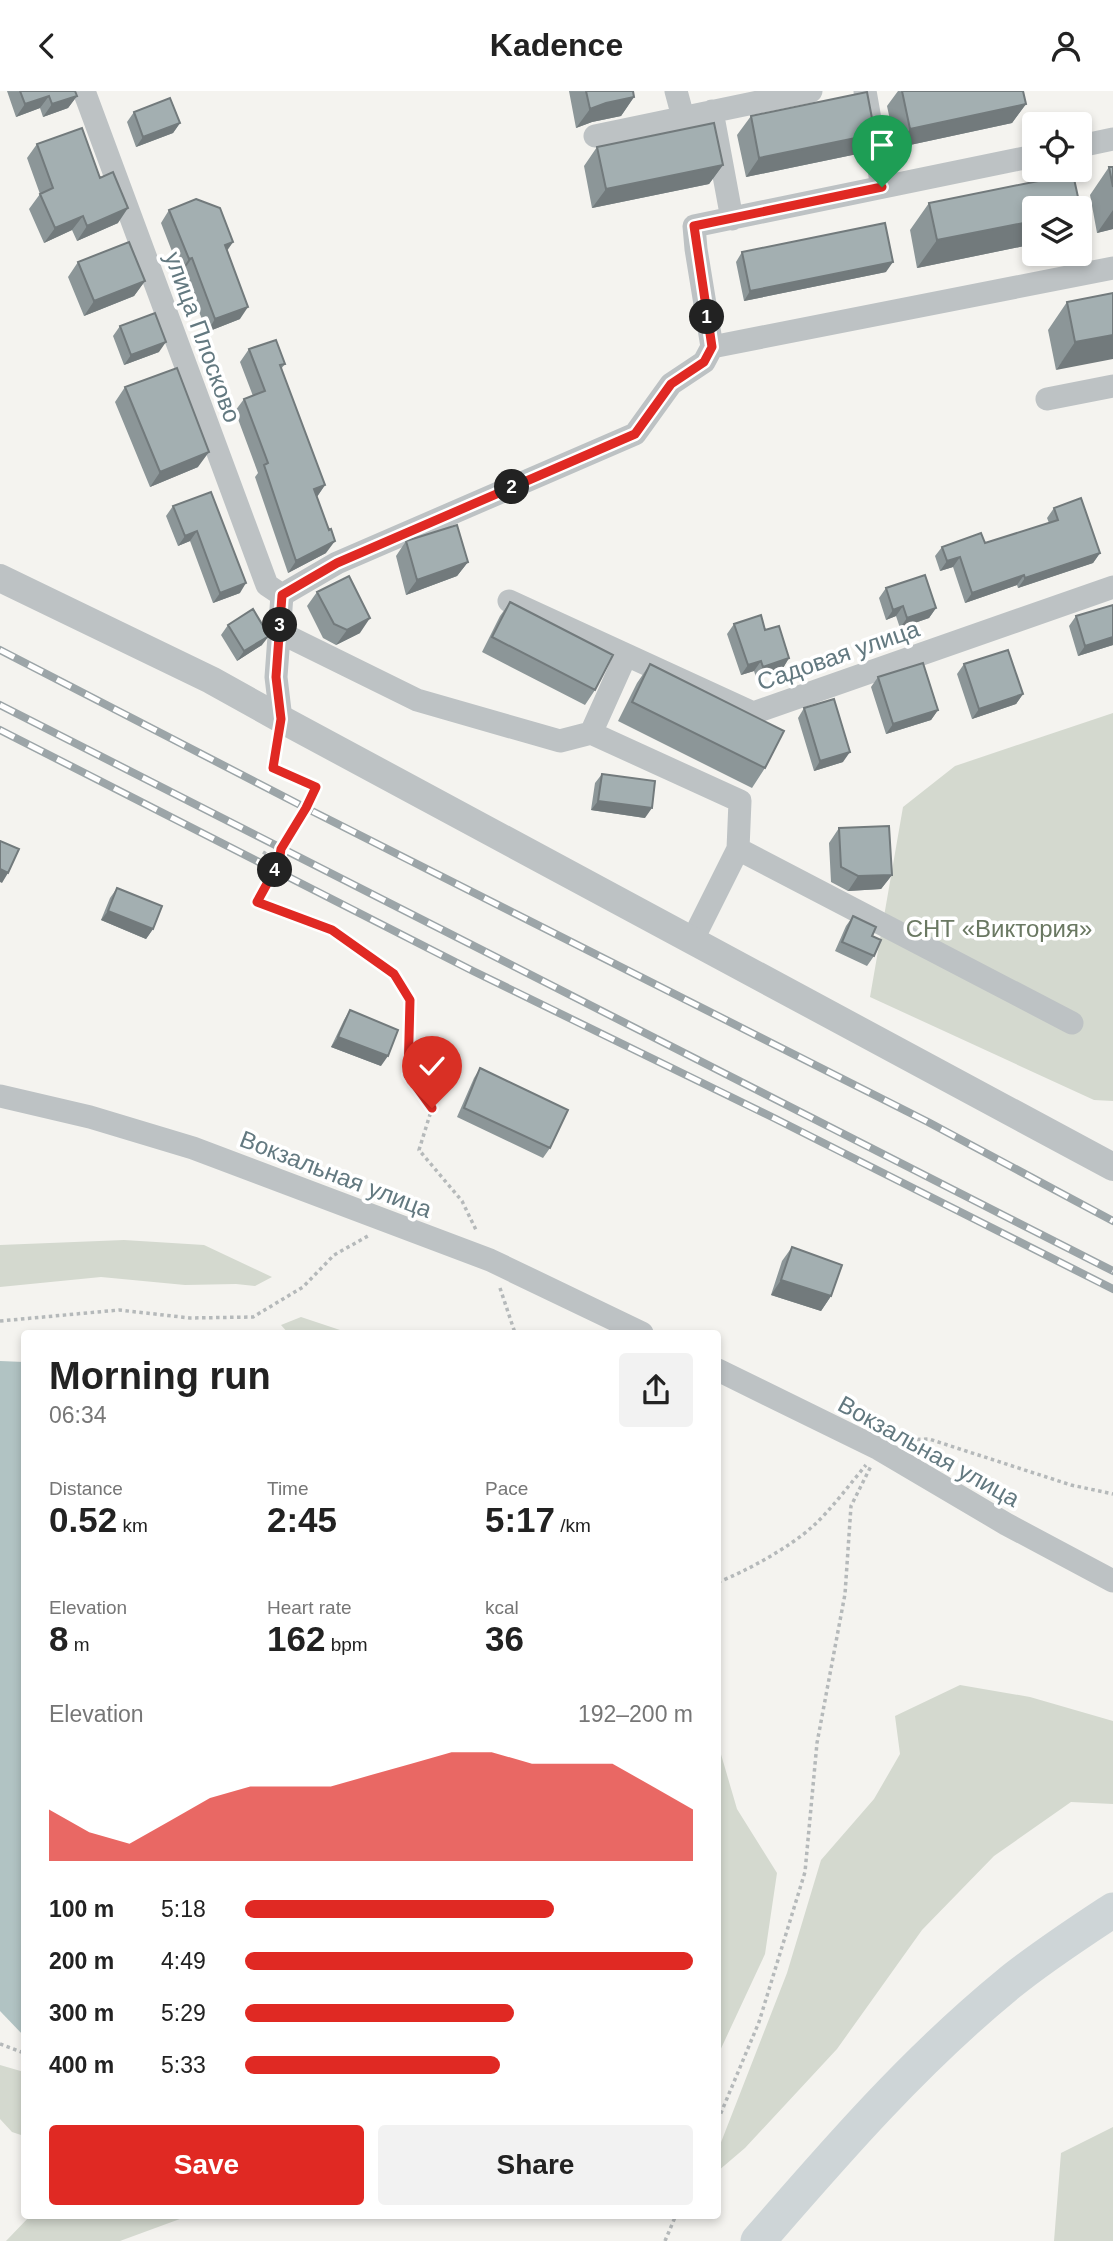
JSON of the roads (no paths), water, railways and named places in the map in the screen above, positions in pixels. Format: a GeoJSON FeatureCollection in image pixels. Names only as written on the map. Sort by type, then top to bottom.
{"type":"FeatureCollection","features":[{"type":"Feature","properties":{"kind":"main road"},"geometry":{"type":"LineString","coordinates":[[758,2241],[856,2130],[944,2041],[1009,1984],[1113,1910]]}},
{"type":"Feature","properties":{"kind":"street","name":"улица Плосково"},"geometry":{"type":"LineString","coordinates":[[84,91],[267,585],[282,595]]}},
{"type":"Feature","properties":{"kind":"street"},"geometry":{"type":"LineString","coordinates":[[676,91],[683,117]]}},
{"type":"Feature","properties":{"kind":"street"},"geometry":{"type":"LineString","coordinates":[[595,136],[811,91]]}},
{"type":"Feature","properties":{"kind":"street"},"geometry":{"type":"LineString","coordinates":[[864,91],[882,187]]}},
{"type":"Feature","properties":{"kind":"street"},"geometry":{"type":"LineString","coordinates":[[712,111],[732,219]]}},
{"type":"Feature","properties":{"kind":"street"},"geometry":{"type":"LineString","coordinates":[[1092,143],[1113,139]]}},
{"type":"Feature","properties":{"kind":"street"},"geometry":{"type":"LineString","coordinates":[[281,719],[276,677],[282,595],[337,563],[635,434],[671,384],[704,362],[712,347],[694,226],[1022,158]]}},
{"type":"Feature","properties":{"kind":"street"},"geometry":{"type":"LineString","coordinates":[[712,347],[1113,268]]}},
{"type":"Feature","properties":{"kind":"street"},"geometry":{"type":"LineString","coordinates":[[1047,399],[1113,386]]}},
{"type":"Feature","properties":{"kind":"street"},"geometry":{"type":"LineString","coordinates":[[0,578],[211,680],[1113,1167]]}},
{"type":"Feature","properties":{"kind":"street","name":"Садовая улица"},"geometry":{"type":"LineString","coordinates":[[509,601],[753,713],[1113,587]]}},
{"type":"Feature","properties":{"kind":"street"},"geometry":{"type":"LineString","coordinates":[[279,632],[417,700],[560,741],[591,733],[740,801],[738,849],[692,941]]}},
{"type":"Feature","properties":{"kind":"street"},"geometry":{"type":"LineString","coordinates":[[591,733],[626,655]]}},
{"type":"Feature","properties":{"kind":"street"},"geometry":{"type":"LineString","coordinates":[[738,849],[1072,1023]]}},
{"type":"Feature","properties":{"kind":"street","name":"Вокзальная улица"},"geometry":{"type":"LineString","coordinates":[[0,1096],[90,1117],[193,1148],[490,1260],[636,1330]]}},
{"type":"Feature","properties":{"kind":"street","name":"Вокзальная улица"},"geometry":{"type":"LineString","coordinates":[[721,1371],[879,1449],[1006,1524],[1113,1581]]}},
{"type":"Feature","properties":{"kind":"railway"},"geometry":{"type":"LineString","coordinates":[[0,650],[306,808],[928,1122],[1113,1221]]}},
{"type":"Feature","properties":{"kind":"railway"},"geometry":{"type":"LineString","coordinates":[[0,705],[1113,1271]]}},
{"type":"Feature","properties":{"kind":"railway"},"geometry":{"type":"LineString","coordinates":[[0,730],[473,971],[772,1117],[1113,1289]]}},
{"type":"Feature","properties":{"kind":"park label","name":"СНТ «Виктория»"},"geometry":{"type":"Point","coordinates":[999,928]}}]}
